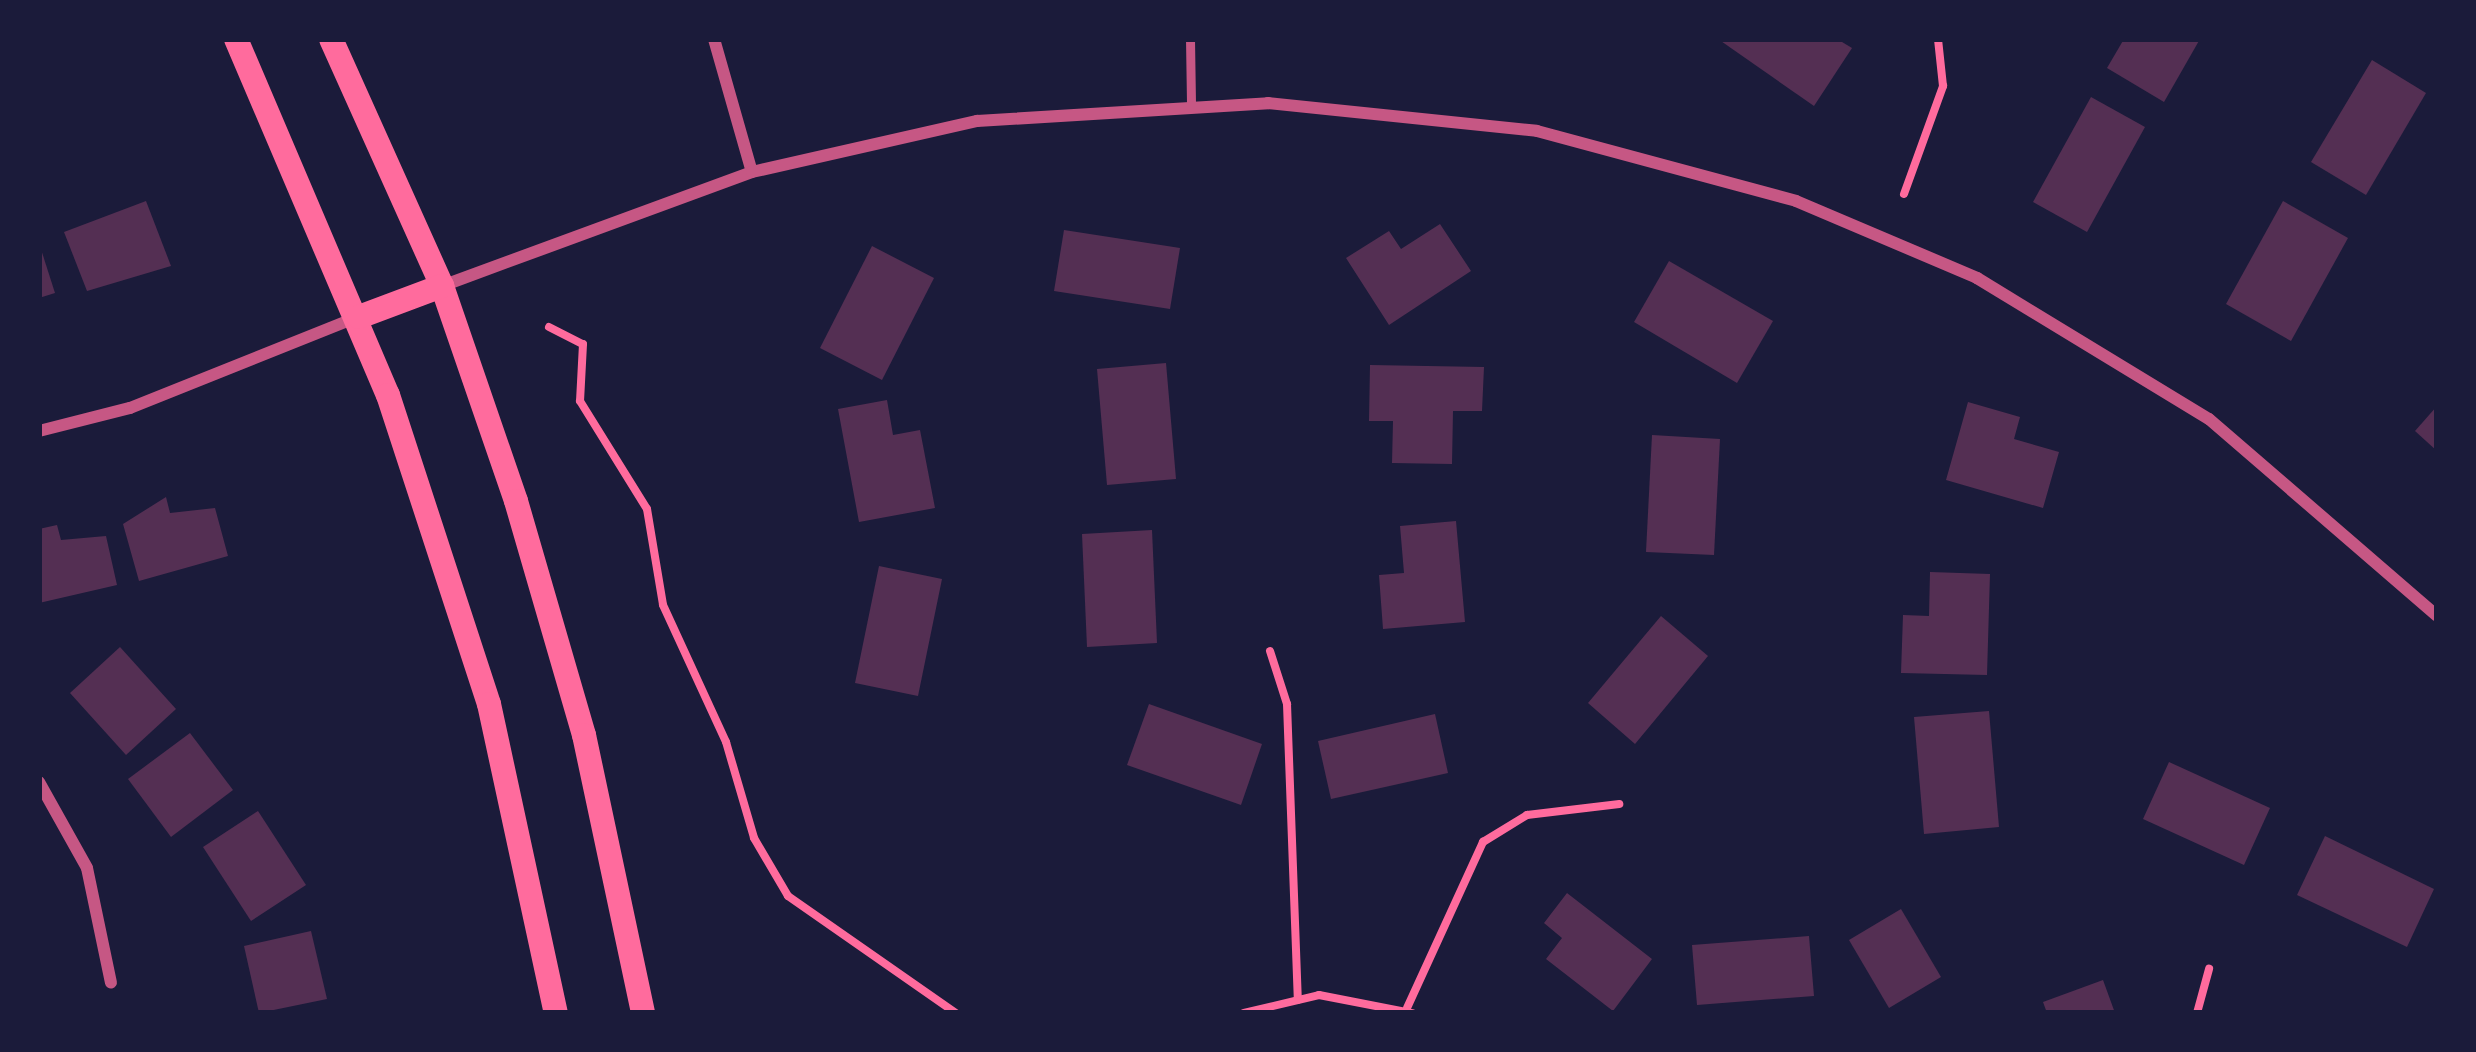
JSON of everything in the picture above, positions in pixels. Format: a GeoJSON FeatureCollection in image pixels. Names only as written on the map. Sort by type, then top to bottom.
{"type":"FeatureCollection","features":[{"type":"Feature","properties":{"kind":"main road"},"geometry":{"type":"LineString","coordinates":[[236,39],[359,317],[489,704],[556,1013]]}},
{"type":"Feature","properties":{"kind":"main road"},"geometry":{"type":"LineString","coordinates":[[331,39],[442,286],[584,735],[643,1013]]}},
{"type":"Feature","properties":{"kind":"main road"},"geometry":{"type":"LineString","coordinates":[[359,317],[442,286]]}},
{"type":"Feature","properties":{"kind":"street"},"geometry":{"type":"LineString","coordinates":[[714,39],[752,172]]}},
{"type":"Feature","properties":{"kind":"street"},"geometry":{"type":"LineString","coordinates":[[442,286],[752,172],[977,121],[1192,103],[1537,131],[1832,216],[2103,348],[2307,494],[2437,616]]}},
{"type":"Feature","properties":{"kind":"street"},"geometry":{"type":"LineString","coordinates":[[39,431],[130,408],[359,317]]}},
{"type":"Feature","properties":{"kind":"street"},"geometry":{"type":"LineString","coordinates":[[39,782],[86,868],[112,983]]}},
{"type":"Feature","properties":{"kind":"lane"},"geometry":{"type":"LineString","coordinates":[[1190,39],[1192,103]]}},
{"type":"Feature","properties":{"kind":"path"},"geometry":{"type":"LineString","coordinates":[[1904,194],[1942,86],[1938,39]]}},
{"type":"Feature","properties":{"kind":"path"},"geometry":{"type":"LineString","coordinates":[[549,327],[583,344],[580,401],[647,509],[663,604],[726,742],[754,838],[788,896],[956,1013]]}},
{"type":"Feature","properties":{"kind":"path"},"geometry":{"type":"LineString","coordinates":[[1270,651],[1287,704],[1298,1000]]}},
{"type":"Feature","properties":{"kind":"path"},"geometry":{"type":"LineString","coordinates":[[1244,1013],[1298,1000],[1409,1011],[1483,842],[1528,815],[1619,804]]}},
{"type":"Feature","properties":{"kind":"path"},"geometry":{"type":"LineString","coordinates":[[2198,1013],[2209,969]]}},
{"type":"Feature","properties":{"kind":"building"},"geometry":{"type":"Polygon","coordinates":[[[1718,39],[1837,39],[1852,48],[1814,106],[1718,39]]]}},
{"type":"Feature","properties":{"kind":"building"},"geometry":{"type":"Polygon","coordinates":[[[2124,39],[2200,39],[2164,102],[2107,68],[2124,39]]]}},
{"type":"Feature","properties":{"kind":"building"},"geometry":{"type":"Polygon","coordinates":[[[2372,60],[2426,93],[2366,195],[2311,162],[2372,60]]]}},
{"type":"Feature","properties":{"kind":"building"},"geometry":{"type":"Polygon","coordinates":[[[2091,97],[2145,127],[2087,232],[2033,202],[2091,97]]]}},
{"type":"Feature","properties":{"kind":"building"},"geometry":{"type":"Polygon","coordinates":[[[146,201],[171,266],[87,291],[64,232],[146,201]]]}},
{"type":"Feature","properties":{"kind":"building"},"geometry":{"type":"Polygon","coordinates":[[[2283,201],[2348,238],[2291,341],[2226,304],[2283,201]]]}},
{"type":"Feature","properties":{"kind":"building"},"geometry":{"type":"Polygon","coordinates":[[[1440,224],[1471,271],[1389,325],[1346,258],[1389,231],[1401,249],[1440,224]]]}},
{"type":"Feature","properties":{"kind":"building"},"geometry":{"type":"Polygon","coordinates":[[[1064,230],[1180,248],[1170,309],[1054,291],[1064,230]]]}},
{"type":"Feature","properties":{"kind":"building"},"geometry":{"type":"Polygon","coordinates":[[[39,243],[55,293],[39,298],[39,243]]]}},
{"type":"Feature","properties":{"kind":"building"},"geometry":{"type":"Polygon","coordinates":[[[872,246],[934,278],[882,380],[820,348],[872,246]]]}},
{"type":"Feature","properties":{"kind":"building"},"geometry":{"type":"Polygon","coordinates":[[[1669,261],[1773,321],[1737,383],[1634,322],[1669,261]]]}},
{"type":"Feature","properties":{"kind":"building"},"geometry":{"type":"Polygon","coordinates":[[[1166,363],[1176,479],[1107,485],[1097,369],[1166,363]]]}},
{"type":"Feature","properties":{"kind":"building"},"geometry":{"type":"Polygon","coordinates":[[[1370,365],[1484,367],[1482,411],[1453,411],[1452,464],[1392,463],[1393,421],[1369,421],[1370,365]]]}},
{"type":"Feature","properties":{"kind":"building"},"geometry":{"type":"Polygon","coordinates":[[[887,400],[893,435],[920,430],[935,508],[859,522],[838,409],[887,400]]]}},
{"type":"Feature","properties":{"kind":"building"},"geometry":{"type":"Polygon","coordinates":[[[1968,402],[2020,417],[2014,439],[2059,452],[2043,508],[1946,480],[1968,402]]]}},
{"type":"Feature","properties":{"kind":"building"},"geometry":{"type":"Polygon","coordinates":[[[2437,406],[2437,451],[2415,431],[2437,406]]]}},
{"type":"Feature","properties":{"kind":"building"},"geometry":{"type":"Polygon","coordinates":[[[1652,435],[1720,439],[1714,555],[1646,552],[1652,435]]]}},
{"type":"Feature","properties":{"kind":"building"},"geometry":{"type":"Polygon","coordinates":[[[166,497],[170,513],[215,508],[228,556],[139,581],[123,524],[166,497]]]}},
{"type":"Feature","properties":{"kind":"building"},"geometry":{"type":"Polygon","coordinates":[[[1456,521],[1465,622],[1383,629],[1379,575],[1404,573],[1400,526],[1456,521]]]}},
{"type":"Feature","properties":{"kind":"building"},"geometry":{"type":"Polygon","coordinates":[[[57,525],[61,540],[106,536],[117,585],[39,603],[39,529],[57,525]]]}},
{"type":"Feature","properties":{"kind":"building"},"geometry":{"type":"Polygon","coordinates":[[[1152,530],[1157,643],[1087,647],[1082,534],[1152,530]]]}},
{"type":"Feature","properties":{"kind":"building"},"geometry":{"type":"Polygon","coordinates":[[[879,566],[942,579],[918,696],[855,683],[879,566]]]}},
{"type":"Feature","properties":{"kind":"building"},"geometry":{"type":"Polygon","coordinates":[[[1930,572],[1990,574],[1987,675],[1901,673],[1903,615],[1929,616],[1930,572]]]}},
{"type":"Feature","properties":{"kind":"building"},"geometry":{"type":"Polygon","coordinates":[[[1661,616],[1708,656],[1635,744],[1588,703],[1661,616]]]}},
{"type":"Feature","properties":{"kind":"building"},"geometry":{"type":"Polygon","coordinates":[[[120,647],[176,709],[126,755],[70,693],[120,647]]]}},
{"type":"Feature","properties":{"kind":"building"},"geometry":{"type":"Polygon","coordinates":[[[1149,704],[1262,744],[1241,805],[1127,765],[1149,704]]]}},
{"type":"Feature","properties":{"kind":"building"},"geometry":{"type":"Polygon","coordinates":[[[1989,711],[1999,827],[1924,834],[1914,717],[1989,711]]]}},
{"type":"Feature","properties":{"kind":"building"},"geometry":{"type":"Polygon","coordinates":[[[1435,714],[1448,773],[1331,799],[1318,741],[1435,714]]]}},
{"type":"Feature","properties":{"kind":"building"},"geometry":{"type":"Polygon","coordinates":[[[190,733],[233,790],[171,837],[128,779],[190,733]]]}},
{"type":"Feature","properties":{"kind":"building"},"geometry":{"type":"Polygon","coordinates":[[[2169,762],[2270,808],[2244,865],[2143,819],[2169,762]]]}},
{"type":"Feature","properties":{"kind":"building"},"geometry":{"type":"Polygon","coordinates":[[[258,811],[306,885],[251,921],[203,847],[258,811]]]}},
{"type":"Feature","properties":{"kind":"building"},"geometry":{"type":"Polygon","coordinates":[[[2325,836],[2434,889],[2407,947],[2297,895],[2325,836]]]}},
{"type":"Feature","properties":{"kind":"building"},"geometry":{"type":"Polygon","coordinates":[[[1567,893],[1652,959],[1613,1011],[1546,959],[1562,938],[1544,923],[1567,893]]]}},
{"type":"Feature","properties":{"kind":"building"},"geometry":{"type":"Polygon","coordinates":[[[1901,909],[1941,977],[1889,1008],[1849,940],[1901,909]]]}},
{"type":"Feature","properties":{"kind":"building"},"geometry":{"type":"Polygon","coordinates":[[[311,931],[327,999],[259,1013],[244,946],[311,931]]]}},
{"type":"Feature","properties":{"kind":"building"},"geometry":{"type":"Polygon","coordinates":[[[1809,936],[1814,996],[1697,1005],[1692,945],[1809,936]]]}},
{"type":"Feature","properties":{"kind":"building"},"geometry":{"type":"Polygon","coordinates":[[[2103,980],[2115,1013],[2047,1013],[2043,1002],[2103,980]]]}}]}
